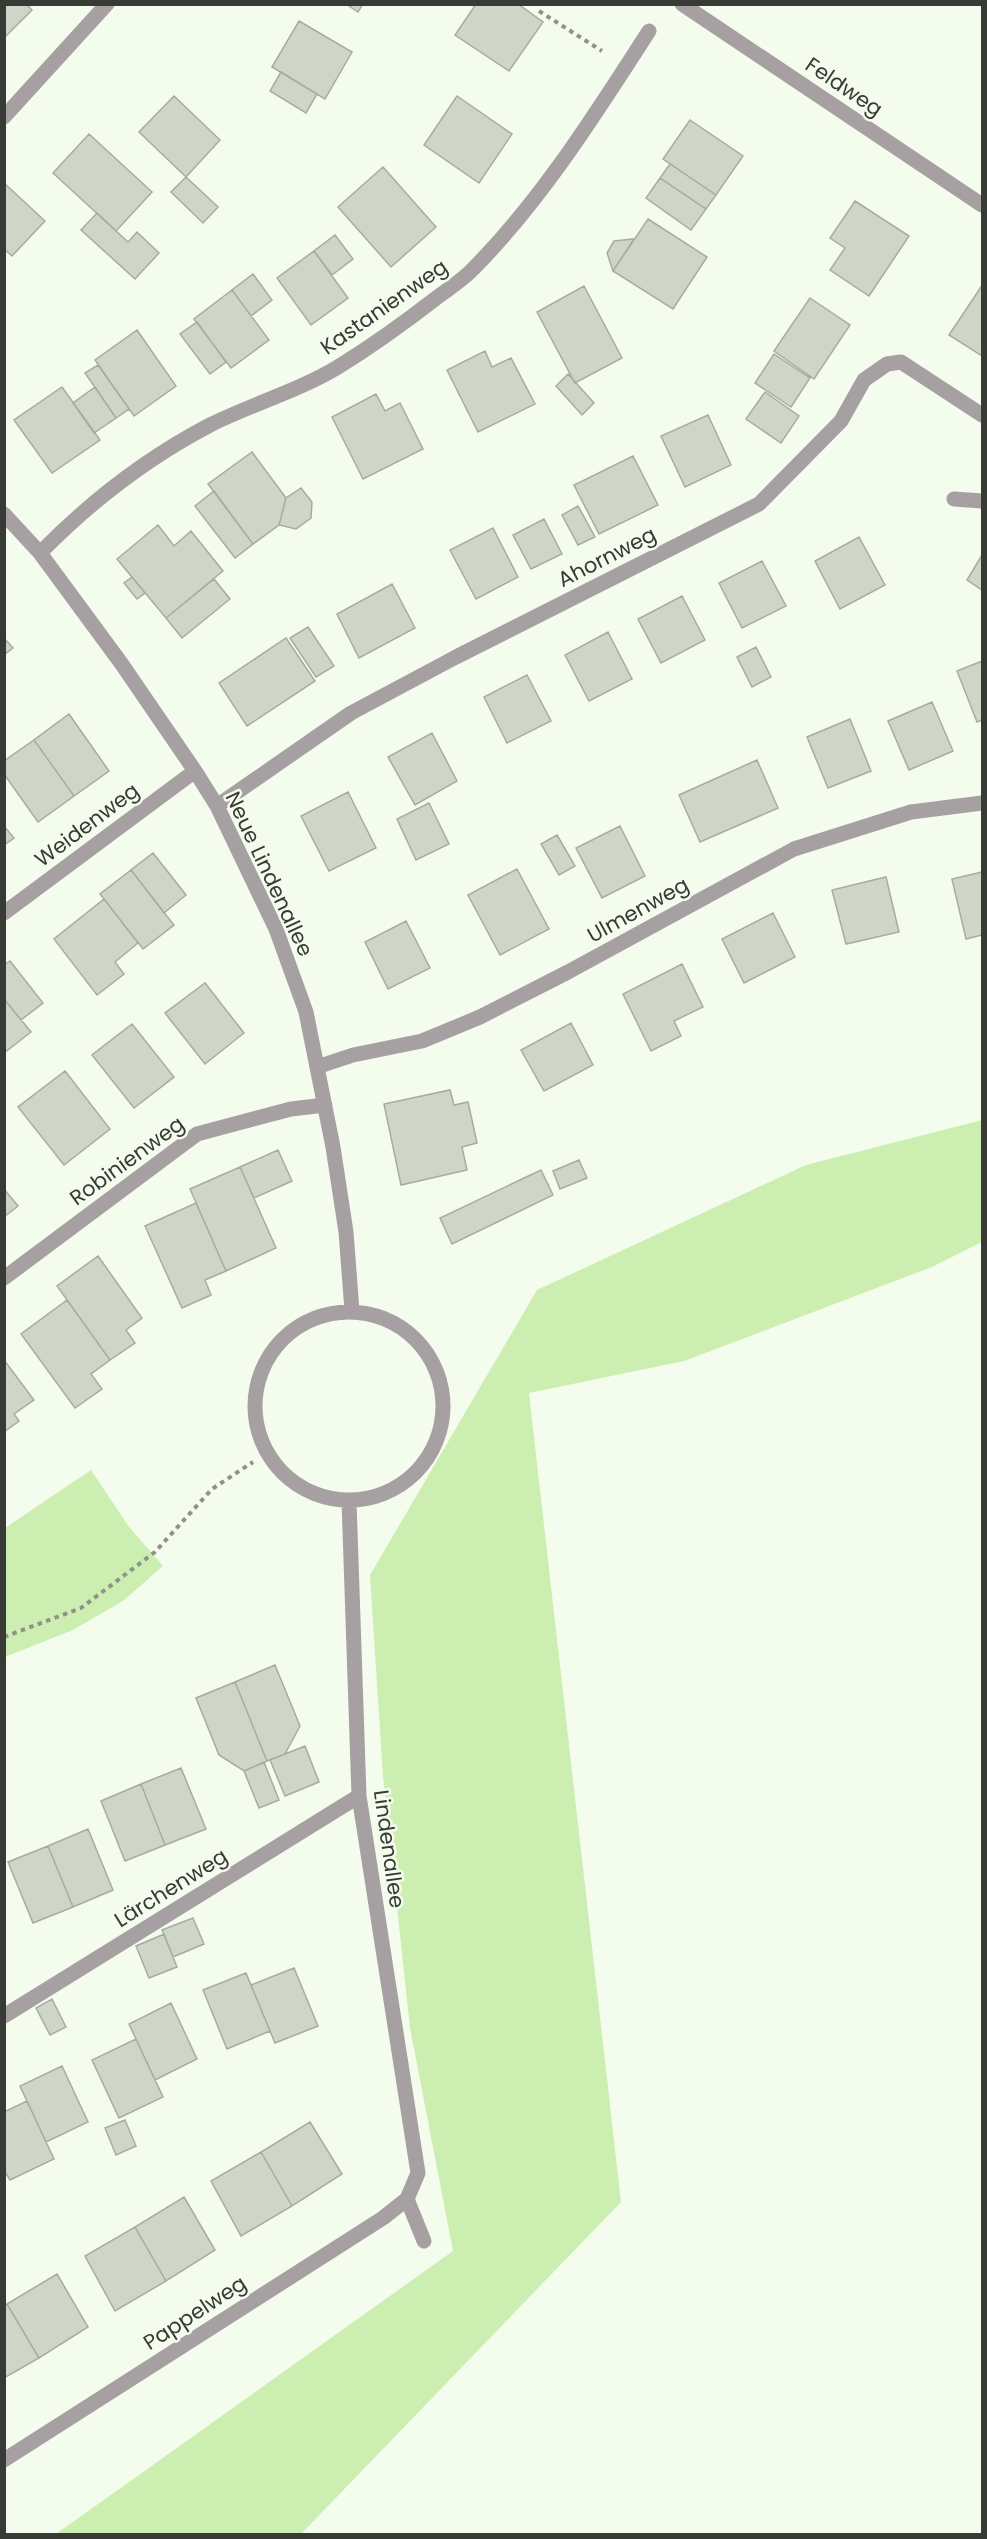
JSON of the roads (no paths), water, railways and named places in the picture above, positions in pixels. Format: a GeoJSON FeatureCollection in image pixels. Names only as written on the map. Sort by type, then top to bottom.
{"type":"FeatureCollection","features":[{"type":"Feature","properties":{"kind":"street"},"geometry":{"type":"LineString","coordinates":[[4,117],[106,4]]}},
{"type":"Feature","properties":{"kind":"street","name":"Feldweg"},"geometry":{"type":"LineString","coordinates":[[682,4],[982,205]]}},
{"type":"Feature","properties":{"kind":"street","name":"Kastanienweg"},"geometry":{"type":"LineString","coordinates":[[40,553],[70,523],[159,454],[211,425],[307,384],[338,367],[393,332],[472,270],[517,221],[599,109],[649,31]]}},
{"type":"Feature","properties":{"kind":"street","name":"Ahornweg"},"geometry":{"type":"LineString","coordinates":[[217,806],[351,713],[456,657],[759,504],[841,421],[864,380],[887,363],[902,362],[982,415]]}},
{"type":"Feature","properties":{"kind":"street"},"geometry":{"type":"LineString","coordinates":[[954,499],[982,501]]}},
{"type":"Feature","properties":{"kind":"street","name":"Neue Lindenallee"},"geometry":{"type":"LineString","coordinates":[[4,514],[40,553],[121,663],[195,771],[217,806],[276,929],[306,1012],[325,1106],[346,1232],[352,1311]]}},
{"type":"Feature","properties":{"kind":"street","name":"Weidenweg"},"geometry":{"type":"LineString","coordinates":[[4,913],[195,771]]}},
{"type":"Feature","properties":{"kind":"street","name":"Ulmenweg"},"geometry":{"type":"LineString","coordinates":[[317,1066],[422,1041],[480,1017],[568,972],[794,849],[911,812],[982,803]]}},
{"type":"Feature","properties":{"kind":"street","name":"Robinienweg"},"geometry":{"type":"LineString","coordinates":[[4,1278],[196,1134],[291,1109],[325,1106]]}},
{"type":"Feature","properties":{"kind":"street"},"geometry":{"type":"LineString","coordinates":[[352,1311],[380,1317],[397,1326],[406,1331],[426,1352],[439,1378],[443,1407],[438,1436],[425,1462],[404,1482],[378,1496],[349,1501],[316,1495],[288,1479],[266,1453],[255,1422],[256,1388],[268,1358],[290,1332],[319,1316],[352,1311]]}},
{"type":"Feature","properties":{"kind":"street","name":"Lindenallee"},"geometry":{"type":"LineString","coordinates":[[349,1501],[359,1796],[418,2173],[407,2199]]}},
{"type":"Feature","properties":{"kind":"street","name":"Lärchenweg"},"geometry":{"type":"LineString","coordinates":[[4,2016],[359,1796]]}},
{"type":"Feature","properties":{"kind":"street"},"geometry":{"type":"LineString","coordinates":[[407,2199],[424,2241]]}},
{"type":"Feature","properties":{"kind":"street","name":"Pappelweg"},"geometry":{"type":"LineString","coordinates":[[4,2460],[382,2218],[407,2199]]}}]}
